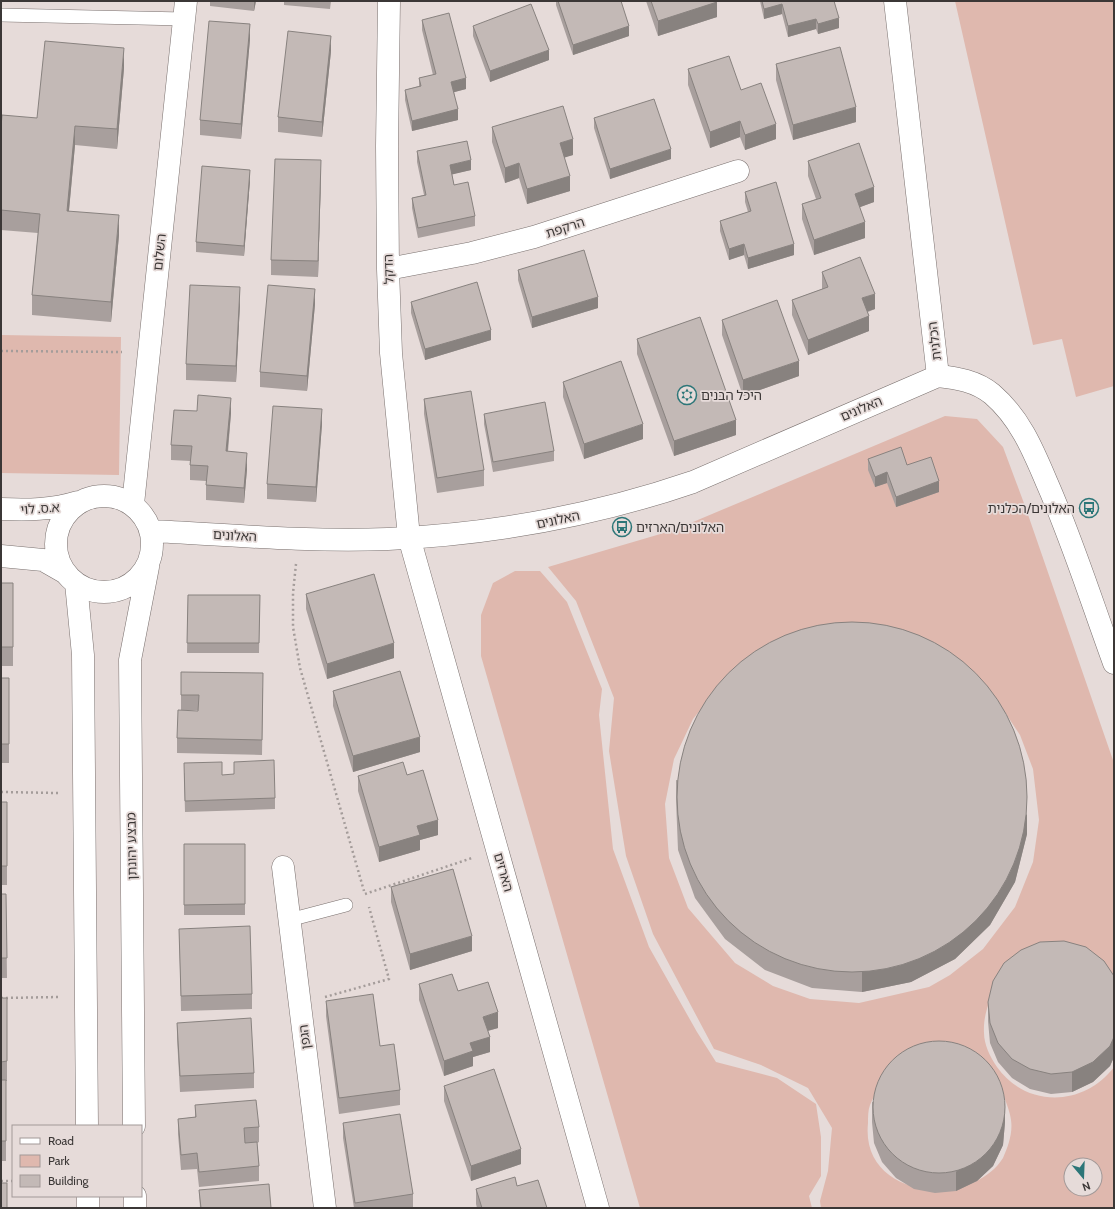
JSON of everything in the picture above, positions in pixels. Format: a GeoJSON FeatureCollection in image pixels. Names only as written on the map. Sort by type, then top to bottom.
{"type":"FeatureCollection","features":[{"type":"Feature","properties":{"kind":"street","name":"הדקל"},"geometry":{"type":"LineString","coordinates":[[390,1],[388,269],[391,353],[410,537]]}},
{"type":"Feature","properties":{"kind":"street","name":"הכלנית"},"geometry":{"type":"LineString","coordinates":[[895,1],[938,376],[969,380],[991,393],[1018,421],[1061,515],[1114,663]]}},
{"type":"Feature","properties":{"kind":"street","name":"השלום"},"geometry":{"type":"LineString","coordinates":[[133,504],[185,10]]}},
{"type":"Feature","properties":{"kind":"street","name":"הרקפת"},"geometry":{"type":"LineString","coordinates":[[388,269],[472,253],[534,237],[738,171]]}},
{"type":"Feature","properties":{"kind":"street","name":"האלונים"},"geometry":{"type":"LineString","coordinates":[[152,531],[298,538],[356,539],[410,537],[527,525],[655,495],[693,482],[938,376]]}},
{"type":"Feature","properties":{"kind":"street"},"geometry":{"type":"LineString","coordinates":[[1,556],[42,560],[70,578],[90,590],[107,592],[123,589],[137,580],[148,567],[153,550],[152,531],[145,516],[133,504],[120,498],[106,495],[92,497],[78,502],[66,513],[59,527],[55,542],[57,558],[70,578],[83,655],[87,1125]]}},
{"type":"Feature","properties":{"kind":"street","name":"א.ס. לוי"},"geometry":{"type":"LineString","coordinates":[[1,509],[34,510],[63,507],[78,502]]}},
{"type":"Feature","properties":{"kind":"street","name":"הארזים"},"geometry":{"type":"LineString","coordinates":[[410,537],[598,1208]]}},
{"type":"Feature","properties":{"kind":"street","name":"מבצע יהונתן"},"geometry":{"type":"LineString","coordinates":[[134,1125],[130,660],[148,567]]}},
{"type":"Feature","properties":{"kind":"street","name":"הגפן"},"geometry":{"type":"LineString","coordinates":[[283,867],[325,1208]]}},
{"type":"Feature","properties":{"kind":"street"},"geometry":{"type":"LineString","coordinates":[[88,1197],[88,1208]]}},
{"type":"Feature","properties":{"kind":"street"},"geometry":{"type":"LineString","coordinates":[[135,1197],[135,1208]]}},
{"type":"Feature","properties":{"kind":"lane"},"geometry":{"type":"LineString","coordinates":[[1,15],[185,10]]}},
{"type":"Feature","properties":{"kind":"lane"},"geometry":{"type":"LineString","coordinates":[[289,920],[346,905]]}},
{"type":"Feature","properties":{"kind":"path"},"geometry":{"type":"LineString","coordinates":[[1,350],[149,352]]}},
{"type":"Feature","properties":{"kind":"path"},"geometry":{"type":"LineString","coordinates":[[298,538],[293,593],[293,627],[300,668],[389,979],[300,1005]]}},
{"type":"Feature","properties":{"kind":"path"},"geometry":{"type":"LineString","coordinates":[[1,792],[84,793]]}},
{"type":"Feature","properties":{"kind":"path"},"geometry":{"type":"LineString","coordinates":[[364,894],[497,849]]}},
{"type":"Feature","properties":{"kind":"path"},"geometry":{"type":"LineString","coordinates":[[1,998],[86,997]]}},
{"type":"Feature","properties":{"kind":"path"},"geometry":{"type":"LineString","coordinates":[[1,1181],[12,1182]]}},
{"type":"Feature","properties":{"kind":"green space"},"geometry":{"type":"Polygon","coordinates":[[[955,1],[1114,1],[1114,386],[1076,397],[1062,339],[1033,345],[955,1]]]}},
{"type":"Feature","properties":{"kind":"green space"},"geometry":{"type":"Polygon","coordinates":[[[1,335],[121,337],[119,475],[1,473],[1,335]]]}},
{"type":"Feature","properties":{"kind":"green space"},"geometry":{"type":"Polygon","coordinates":[[[945,416],[977,419],[1003,447],[1025,506],[1114,763],[1114,987],[998,983],[986,1013],[984,1037],[992,1059],[1009,1080],[1023,1090],[1039,1096],[1055,1097],[1071,1095],[1087,1090],[1102,1080],[1114,1067],[1114,1208],[821,1208],[820,1201],[828,1171],[832,1128],[808,1088],[761,1065],[714,1049],[653,934],[626,856],[609,751],[614,698],[576,601],[548,567],[674,530],[945,416]],[[721,684],[693,719],[674,759],[665,804],[669,858],[688,908],[735,963],[773,986],[810,999],[859,1003],[929,987],[950,975],[983,949],[1015,907],[1033,862],[1039,820],[1033,769],[1020,735],[992,693],[721,684]],[[881,1083],[868,1111],[870,1148],[881,1168],[899,1181],[920,1188],[944,1189],[967,1185],[988,1174],[1003,1158],[1010,1140],[1011,1120],[1002,1091],[881,1083]]]}},
{"type":"Feature","properties":{"kind":"green space"},"geometry":{"type":"Polygon","coordinates":[[[515,571],[540,571],[567,602],[602,689],[599,715],[613,849],[649,947],[697,1032],[716,1062],[777,1078],[816,1104],[821,1137],[821,1176],[809,1196],[812,1208],[640,1208],[481,656],[481,615],[493,583],[515,571]]]}},
{"type":"Feature","properties":{"kind":"building"},"geometry":{"type":"Polygon","coordinates":[[[558,1],[621,1],[629,26],[573,45],[558,1]]]}},
{"type":"Feature","properties":{"kind":"building"},"geometry":{"type":"Polygon","coordinates":[[[651,1],[717,1],[717,2],[658,21],[651,1]]]}},
{"type":"Feature","properties":{"kind":"building"},"geometry":{"type":"Polygon","coordinates":[[[762,1],[834,1],[839,18],[818,24],[816,19],[788,26],[782,4],[764,9],[762,1]]]}},
{"type":"Feature","properties":{"kind":"building"},"geometry":{"type":"Polygon","coordinates":[[[531,4],[549,50],[490,71],[473,26],[531,4]]]}},
{"type":"Feature","properties":{"kind":"building"},"geometry":{"type":"Polygon","coordinates":[[[449,13],[466,78],[451,82],[458,109],[412,121],[405,90],[421,86],[419,78],[436,74],[422,20],[449,13]]]}},
{"type":"Feature","properties":{"kind":"building"},"geometry":{"type":"Polygon","coordinates":[[[209,21],[250,24],[241,124],[200,120],[209,21]]]}},
{"type":"Feature","properties":{"kind":"building"},"geometry":{"type":"Polygon","coordinates":[[[288,31],[331,36],[322,122],[278,117],[288,31]]]}},
{"type":"Feature","properties":{"kind":"building"},"geometry":{"type":"Polygon","coordinates":[[[45,41],[124,48],[117,129],[75,126],[67,211],[119,215],[111,302],[32,295],[40,214],[1,210],[2,115],[37,118],[45,41]]]}},
{"type":"Feature","properties":{"kind":"building"},"geometry":{"type":"Polygon","coordinates":[[[840,47],[856,107],[793,125],[776,64],[840,47]]]}},
{"type":"Feature","properties":{"kind":"building"},"geometry":{"type":"Polygon","coordinates":[[[729,56],[741,90],[761,83],[776,124],[745,135],[740,121],[710,132],[688,69],[729,56]]]}},
{"type":"Feature","properties":{"kind":"building"},"geometry":{"type":"Polygon","coordinates":[[[654,99],[671,149],[610,169],[594,118],[654,99]]]}},
{"type":"Feature","properties":{"kind":"building"},"geometry":{"type":"Polygon","coordinates":[[[563,106],[573,139],[560,143],[570,176],[527,189],[519,163],[505,168],[492,127],[563,106]]]}},
{"type":"Feature","properties":{"kind":"building"},"geometry":{"type":"Polygon","coordinates":[[[467,141],[471,160],[450,165],[454,185],[468,182],[475,216],[418,228],[412,198],[426,195],[417,151],[467,141]]]}},
{"type":"Feature","properties":{"kind":"building"},"geometry":{"type":"Polygon","coordinates":[[[859,143],[874,187],[855,194],[865,222],[814,240],[802,204],[821,198],[808,161],[859,143]]]}},
{"type":"Feature","properties":{"kind":"building"},"geometry":{"type":"Polygon","coordinates":[[[275,159],[321,160],[318,261],[271,260],[275,159]]]}},
{"type":"Feature","properties":{"kind":"building"},"geometry":{"type":"Polygon","coordinates":[[[202,166],[250,170],[244,246],[196,242],[202,166]]]}},
{"type":"Feature","properties":{"kind":"building"},"geometry":{"type":"Polygon","coordinates":[[[776,182],[794,244],[748,258],[744,244],[729,249],[720,221],[751,211],[745,192],[776,182]]]}},
{"type":"Feature","properties":{"kind":"building"},"geometry":{"type":"Polygon","coordinates":[[[584,250],[598,297],[532,317],[518,270],[584,250]]]}},
{"type":"Feature","properties":{"kind":"building"},"geometry":{"type":"Polygon","coordinates":[[[860,257],[875,294],[862,298],[869,316],[808,340],[792,300],[828,287],[822,272],[860,257]]]}},
{"type":"Feature","properties":{"kind":"building"},"geometry":{"type":"Polygon","coordinates":[[[477,282],[491,330],[425,349],[411,302],[477,282]]]}},
{"type":"Feature","properties":{"kind":"building"},"geometry":{"type":"Polygon","coordinates":[[[190,285],[240,287],[236,366],[186,364],[190,285]]]}},
{"type":"Feature","properties":{"kind":"building"},"geometry":{"type":"Polygon","coordinates":[[[268,285],[315,289],[307,376],[260,372],[268,285]]]}},
{"type":"Feature","properties":{"kind":"building"},"geometry":{"type":"Polygon","coordinates":[[[777,300],[799,361],[743,380],[722,320],[777,300]]]}},
{"type":"Feature","properties":{"kind":"building","name":"היכל הבנים"},"geometry":{"type":"Polygon","coordinates":[[[700,317],[736,420],[674,441],[637,339],[700,317]]]}},
{"type":"Feature","properties":{"kind":"building"},"geometry":{"type":"Polygon","coordinates":[[[621,361],[643,424],[584,444],[563,382],[621,361]]]}},
{"type":"Feature","properties":{"kind":"building"},"geometry":{"type":"Polygon","coordinates":[[[471,391],[484,470],[437,478],[424,399],[471,391]]]}},
{"type":"Feature","properties":{"kind":"building"},"geometry":{"type":"Polygon","coordinates":[[[198,395],[231,398],[226,451],[247,453],[244,488],[206,485],[208,466],[190,465],[192,446],[171,445],[174,410],[197,411],[198,395]]]}},
{"type":"Feature","properties":{"kind":"building"},"geometry":{"type":"Polygon","coordinates":[[[545,402],[554,451],[493,462],[484,414],[545,402]]]}},
{"type":"Feature","properties":{"kind":"building"},"geometry":{"type":"Polygon","coordinates":[[[273,406],[322,409],[316,487],[267,484],[273,406]]]}},
{"type":"Feature","properties":{"kind":"building"},"geometry":{"type":"Polygon","coordinates":[[[901,447],[907,465],[931,457],[939,481],[896,497],[887,472],[875,477],[868,459],[901,447]]]}},
{"type":"Feature","properties":{"kind":"building"},"geometry":{"type":"Polygon","coordinates":[[[374,574],[394,643],[327,664],[306,594],[374,574]]]}},
{"type":"Feature","properties":{"kind":"building"},"geometry":{"type":"Polygon","coordinates":[[[1,583],[13,583],[13,647],[1,647],[1,583]]]}},
{"type":"Feature","properties":{"kind":"building"},"geometry":{"type":"Polygon","coordinates":[[[188,595],[260,595],[259,643],[187,643],[188,595]]]}},
{"type":"Feature","properties":{"kind":"building"},"geometry":{"type":"Polygon","coordinates":[[[852,622],[886,625],[919,635],[949,652],[976,673],[997,700],[1014,730],[1024,763],[1027,797],[1024,831],[1014,864],[997,894],[976,921],[949,942],[919,959],[886,969],[852,972],[818,969],[785,959],[755,942],[728,921],[707,894],[690,864],[680,831],[677,797],[680,763],[690,730],[707,700],[728,673],[755,652],[785,635],[818,625],[852,622]]]}},
{"type":"Feature","properties":{"kind":"building"},"geometry":{"type":"Polygon","coordinates":[[[400,671],[420,737],[353,756],[333,691],[400,671]]]}},
{"type":"Feature","properties":{"kind":"building"},"geometry":{"type":"Polygon","coordinates":[[[181,672],[263,673],[262,740],[177,738],[178,710],[198,711],[199,695],[181,695],[181,672]]]}},
{"type":"Feature","properties":{"kind":"building"},"geometry":{"type":"Polygon","coordinates":[[[1,678],[9,678],[9,744],[1,744],[1,678]]]}},
{"type":"Feature","properties":{"kind":"building"},"geometry":{"type":"Polygon","coordinates":[[[274,760],[275,798],[185,801],[184,763],[222,762],[222,775],[234,774],[234,762],[274,760]]]}},
{"type":"Feature","properties":{"kind":"building"},"geometry":{"type":"Polygon","coordinates":[[[403,762],[407,775],[423,770],[438,820],[417,826],[420,835],[379,847],[358,776],[403,762]]]}},
{"type":"Feature","properties":{"kind":"building"},"geometry":{"type":"Polygon","coordinates":[[[1,802],[7,802],[7,866],[1,866],[1,802]]]}},
{"type":"Feature","properties":{"kind":"building"},"geometry":{"type":"Polygon","coordinates":[[[184,844],[245,844],[245,904],[184,905],[184,844]]]}},
{"type":"Feature","properties":{"kind":"building"},"geometry":{"type":"Polygon","coordinates":[[[453,869],[472,936],[410,954],[391,887],[453,869]]]}},
{"type":"Feature","properties":{"kind":"building"},"geometry":{"type":"Polygon","coordinates":[[[1,894],[6,894],[7,958],[1,958],[1,894]]]}},
{"type":"Feature","properties":{"kind":"building"},"geometry":{"type":"Polygon","coordinates":[[[250,926],[252,994],[181,996],[179,929],[250,926]]]}},
{"type":"Feature","properties":{"kind":"building"},"geometry":{"type":"Polygon","coordinates":[[[1064,941],[1086,947],[1104,961],[1114,976],[1114,1037],[1110,1046],[1093,1062],[1072,1072],[1051,1074],[1030,1069],[1012,1059],[998,1043],[990,1023],[988,1002],[993,981],[1004,963],[1021,950],[1040,942],[1064,941]]]}},
{"type":"Feature","properties":{"kind":"building"},"geometry":{"type":"Polygon","coordinates":[[[452,974],[458,991],[488,982],[498,1012],[483,1017],[490,1037],[470,1043],[473,1051],[444,1061],[419,984],[452,974]]]}},
{"type":"Feature","properties":{"kind":"building"},"geometry":{"type":"Polygon","coordinates":[[[373,994],[380,1046],[394,1044],[400,1090],[339,1098],[326,1001],[373,994]]]}},
{"type":"Feature","properties":{"kind":"building"},"geometry":{"type":"Polygon","coordinates":[[[1,998],[7,998],[7,1061],[1,1062],[1,998]]]}},
{"type":"Feature","properties":{"kind":"building"},"geometry":{"type":"Polygon","coordinates":[[[251,1018],[254,1073],[180,1076],[177,1023],[251,1018]]]}},
{"type":"Feature","properties":{"kind":"building"},"geometry":{"type":"Polygon","coordinates":[[[945,1041],[964,1046],[976,1052],[986,1060],[994,1070],[1000,1082],[1004,1094],[1004,1120],[1000,1132],[994,1144],[986,1154],[976,1162],[964,1168],[952,1172],[933,1173],[914,1168],[902,1162],[892,1154],[884,1144],[878,1132],[874,1120],[873,1101],[878,1082],[884,1070],[892,1060],[902,1052],[914,1046],[926,1042],[945,1041]]]}},
{"type":"Feature","properties":{"kind":"building"},"geometry":{"type":"Polygon","coordinates":[[[494,1069],[521,1149],[471,1166],[444,1086],[494,1069]]]}},
{"type":"Feature","properties":{"kind":"building"},"geometry":{"type":"Polygon","coordinates":[[[1,1080],[6,1080],[6,1141],[1,1141],[1,1080]]]}},
{"type":"Feature","properties":{"kind":"building"},"geometry":{"type":"Polygon","coordinates":[[[256,1100],[259,1127],[244,1128],[245,1143],[257,1142],[259,1166],[199,1172],[197,1153],[181,1155],[178,1119],[196,1117],[195,1105],[256,1100]]]}},
{"type":"Feature","properties":{"kind":"building"},"geometry":{"type":"Polygon","coordinates":[[[400,1114],[413,1194],[355,1203],[343,1123],[400,1114]]]}},
{"type":"Feature","properties":{"kind":"building"},"geometry":{"type":"Polygon","coordinates":[[[515,1177],[517,1186],[538,1180],[547,1208],[482,1208],[476,1189],[515,1177]]]}},
{"type":"Feature","properties":{"kind":"building"},"geometry":{"type":"Polygon","coordinates":[[[1,1183],[7,1183],[7,1208],[1,1208],[1,1183]]]}},
{"type":"Feature","properties":{"kind":"building"},"geometry":{"type":"Polygon","coordinates":[[[269,1184],[271,1208],[201,1208],[199,1190],[269,1184]]]}},
{"type":"Feature","properties":{"kind":"place","name":"היכל הבנים"},"geometry":{"type":"Point","coordinates":[687,395]}},
{"type":"Feature","properties":{"kind":"place","name":"האלונים/הכלנית"},"geometry":{"type":"Point","coordinates":[1089,508]}},
{"type":"Feature","properties":{"kind":"place","name":"האלונים/הארזים"},"geometry":{"type":"Point","coordinates":[622,527]}}]}
